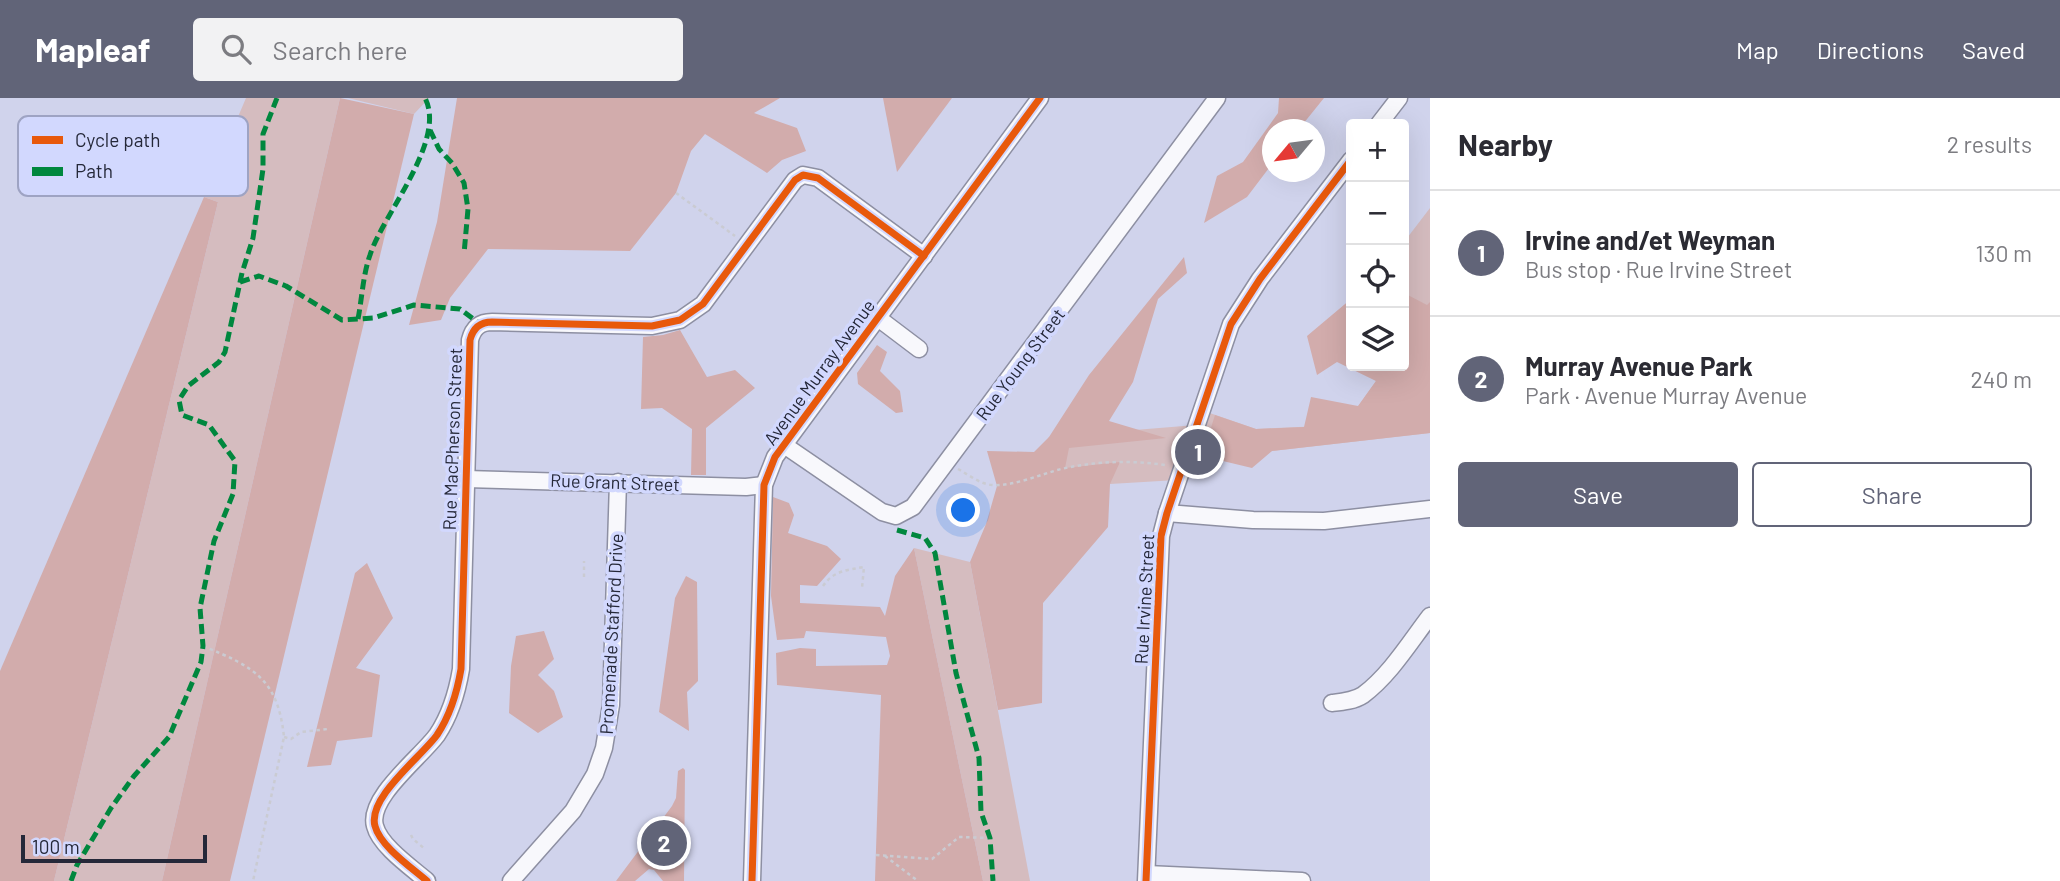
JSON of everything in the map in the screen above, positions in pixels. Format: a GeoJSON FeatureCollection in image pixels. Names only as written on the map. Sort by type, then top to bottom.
{"type":"FeatureCollection","features":[{"type":"Feature","properties":{"kind":"street","name":"Avenue Murray Avenue"},"geometry":{"type":"LineString","coordinates":[[752,881],[764,485],[768,470],[1040,98]]}},
{"type":"Feature","properties":{"kind":"street","name":"Rue Young Street"},"geometry":{"type":"LineString","coordinates":[[784,445],[882,512],[896,516],[908,511],[1217,98]]}},
{"type":"Feature","properties":{"kind":"street"},"geometry":{"type":"LineString","coordinates":[[1383,119],[1399,98]]}},
{"type":"Feature","properties":{"kind":"street","name":"Rue Irvine Street"},"geometry":{"type":"LineString","coordinates":[[1146,877],[1161,536],[1167,513],[1231,324],[1260,279],[1346,167]]}},
{"type":"Feature","properties":{"kind":"street","name":"Rue MacPherson Street"},"geometry":{"type":"LineString","coordinates":[[427,881],[379,836],[373,817],[380,799],[436,736],[457,694],[461,669],[472,333],[480,324],[492,322],[667,325],[692,313],[703,304],[794,180],[808,174],[818,178],[924,256]]}},
{"type":"Feature","properties":{"kind":"street"},"geometry":{"type":"LineString","coordinates":[[878,318],[919,349]]}},
{"type":"Feature","properties":{"kind":"street","name":"Rue Grant Street"},"geometry":{"type":"LineString","coordinates":[[466,479],[746,487],[764,485]]}},
{"type":"Feature","properties":{"kind":"street","name":"Promenade Stafford Drive"},"geometry":{"type":"LineString","coordinates":[[511,881],[573,811],[595,774],[604,748],[611,705],[618,482]]}},
{"type":"Feature","properties":{"kind":"street"},"geometry":{"type":"LineString","coordinates":[[1167,513],[1254,520],[1324,521],[1430,509]]}},
{"type":"Feature","properties":{"kind":"street"},"geometry":{"type":"LineString","coordinates":[[1332,703],[1347,702],[1362,696],[1430,616]]}},
{"type":"Feature","properties":{"kind":"street"},"geometry":{"type":"LineString","coordinates":[[1146,877],[1302,881]]}},
{"type":"Feature","properties":{"kind":"path"},"geometry":{"type":"LineString","coordinates":[[676,193],[746,244]]}},
{"type":"Feature","properties":{"kind":"path"},"geometry":{"type":"LineString","coordinates":[[956,467],[985,484],[997,486],[1065,468],[1097,463],[1135,461],[1165,466]]}},
{"type":"Feature","properties":{"kind":"path"},"geometry":{"type":"LineString","coordinates":[[584,561],[584,577]]}},
{"type":"Feature","properties":{"kind":"path"},"geometry":{"type":"LineString","coordinates":[[822,586],[828,578],[840,571],[864,567],[862,588]]}},
{"type":"Feature","properties":{"kind":"path"},"geometry":{"type":"LineString","coordinates":[[203,646],[240,661],[264,680],[279,705],[284,737],[253,881]]}},
{"type":"Feature","properties":{"kind":"path"},"geometry":{"type":"LineString","coordinates":[[284,737],[291,739],[301,732],[328,729]]}},
{"type":"Feature","properties":{"kind":"path"},"geometry":{"type":"LineString","coordinates":[[411,835],[425,849]]}},
{"type":"Feature","properties":{"kind":"path"},"geometry":{"type":"LineString","coordinates":[[876,855],[932,859],[959,837],[990,838]]}},
{"type":"Feature","properties":{"kind":"path"},"geometry":{"type":"LineString","coordinates":[[884,855],[918,881]]}},
{"type":"Feature","properties":{"kind":"shaded area"},"geometry":{"type":"Polygon","coordinates":[[[246,98],[340,98],[162,881],[54,881],[218,202],[204,197],[248,196],[248,116],[238,116],[246,98]]]}},
{"type":"Feature","properties":{"kind":"shaded area"},"geometry":{"type":"Polygon","coordinates":[[[340,98],[414,114],[230,881],[162,881],[340,98]]]}},
{"type":"Feature","properties":{"kind":"shaded area"},"geometry":{"type":"Polygon","coordinates":[[[348,98],[429,98],[414,114],[348,98]]]}},
{"type":"Feature","properties":{"kind":"shaded area"},"geometry":{"type":"Polygon","coordinates":[[[457,98],[780,98],[754,113],[797,128],[806,151],[782,160],[767,173],[705,134],[691,151],[676,193],[630,251],[488,249],[450,298],[441,320],[409,325],[437,222],[457,98]]]}},
{"type":"Feature","properties":{"kind":"shaded area"},"geometry":{"type":"Polygon","coordinates":[[[883,98],[952,98],[897,172],[883,98]]]}},
{"type":"Feature","properties":{"kind":"shaded area"},"geometry":{"type":"Polygon","coordinates":[[[1279,98],[1324,98],[1307,119],[1274,119],[1278,113],[1279,98]]]}},
{"type":"Feature","properties":{"kind":"shaded area"},"geometry":{"type":"Polygon","coordinates":[[[1262,135],[1262,177],[1247,197],[1204,223],[1217,176],[1243,162],[1262,135]]]}},
{"type":"Feature","properties":{"kind":"shaded area"},"geometry":{"type":"Polygon","coordinates":[[[204,197],[218,202],[54,881],[0,881],[0,671],[204,197]]]}},
{"type":"Feature","properties":{"kind":"shaded area"},"geometry":{"type":"Polygon","coordinates":[[[1430,208],[1430,433],[1185,458],[1177,480],[1110,484],[1030,471],[1049,437],[1196,425],[1201,410],[1256,429],[1345,425],[1376,381],[1363,371],[1409,371],[1409,235],[1430,208]]]}},
{"type":"Feature","properties":{"kind":"shaded area"},"geometry":{"type":"Polygon","coordinates":[[[1184,257],[1187,273],[1158,299],[1133,382],[1109,421],[1166,438],[1069,448],[1065,468],[1120,462],[1110,484],[1108,527],[1043,603],[1042,703],[998,710],[970,562],[986,524],[997,486],[987,451],[1034,452],[1049,437],[1089,375],[1184,257]]]}},
{"type":"Feature","properties":{"kind":"shaded area"},"geometry":{"type":"Polygon","coordinates":[[[1409,296],[1427,305],[1430,302],[1430,433],[1272,451],[1252,468],[1202,456],[1215,415],[1256,429],[1304,427],[1311,397],[1358,406],[1376,381],[1355,371],[1409,371],[1409,296]]]}},
{"type":"Feature","properties":{"kind":"shaded area"},"geometry":{"type":"Polygon","coordinates":[[[1346,303],[1346,366],[1337,362],[1317,375],[1307,336],[1346,303]]]}},
{"type":"Feature","properties":{"kind":"shaded area"},"geometry":{"type":"Polygon","coordinates":[[[680,330],[707,377],[735,370],[755,388],[706,428],[706,475],[691,475],[692,429],[662,408],[641,409],[643,337],[680,330]]]}},
{"type":"Feature","properties":{"kind":"shaded area"},"geometry":{"type":"Polygon","coordinates":[[[877,345],[887,352],[880,371],[900,391],[903,412],[896,413],[858,384],[857,373],[877,345]]]}},
{"type":"Feature","properties":{"kind":"shaded area"},"geometry":{"type":"Polygon","coordinates":[[[773,497],[789,503],[794,515],[788,533],[827,546],[841,559],[817,586],[800,585],[800,603],[880,607],[885,616],[895,576],[914,548],[983,881],[875,881],[881,695],[777,685],[776,653],[800,648],[816,649],[816,666],[887,665],[890,656],[886,637],[806,631],[804,638],[777,640],[771,596],[773,497]]]}},
{"type":"Feature","properties":{"kind":"shaded area"},"geometry":{"type":"Polygon","coordinates":[[[914,548],[970,562],[1030,881],[983,881],[914,548]]]}},
{"type":"Feature","properties":{"kind":"shaded area"},"geometry":{"type":"Polygon","coordinates":[[[367,563],[393,618],[356,668],[380,675],[372,737],[337,741],[331,765],[307,767],[355,573],[367,563]]]}},
{"type":"Feature","properties":{"kind":"shaded area"},"geometry":{"type":"Polygon","coordinates":[[[686,576],[697,582],[698,681],[687,692],[689,731],[659,712],[675,598],[686,576]]]}},
{"type":"Feature","properties":{"kind":"shaded area"},"geometry":{"type":"Polygon","coordinates":[[[544,631],[554,659],[538,675],[554,691],[563,717],[538,733],[509,713],[511,666],[516,636],[544,631]]]}},
{"type":"Feature","properties":{"kind":"shaded area"},"geometry":{"type":"Polygon","coordinates":[[[683,768],[684,881],[663,881],[654,870],[649,869],[635,881],[616,881],[672,806],[676,798],[678,771],[683,768]]]}},
{"type":"Feature","properties":{"kind":"marked path"},"geometry":{"type":"LineString","coordinates":[[71,881],[77,865],[111,808],[134,776],[169,737],[201,662],[203,646],[200,608],[214,541],[233,494],[235,461],[209,425],[182,415],[179,400],[188,386],[219,362],[225,352],[242,273],[253,238],[263,169],[263,134],[277,98]]}},
{"type":"Feature","properties":{"kind":"marked path"},"geometry":{"type":"LineString","coordinates":[[358,319],[370,255],[411,177],[428,135],[429,115],[425,98]]}},
{"type":"Feature","properties":{"kind":"marked path"},"geometry":{"type":"LineString","coordinates":[[430,130],[439,149],[452,163],[464,183],[468,209],[464,254]]}},
{"type":"Feature","properties":{"kind":"marked path"},"geometry":{"type":"LineString","coordinates":[[240,282],[259,276],[286,286],[342,320],[373,318],[414,305],[460,309],[480,324]]}},
{"type":"Feature","properties":{"kind":"marked path"},"geometry":{"type":"LineString","coordinates":[[897,530],[925,538],[935,553],[956,673],[979,758],[981,812],[990,838],[993,881]]}},
{"type":"Feature","properties":{"kind":"cycle path"},"geometry":{"type":"LineString","coordinates":[[752,881],[764,485],[775,457],[1040,98]]}},
{"type":"Feature","properties":{"kind":"cycle path"},"geometry":{"type":"LineString","coordinates":[[1146,881],[1161,536],[1167,513],[1231,324],[1260,279],[1346,167]]}},
{"type":"Feature","properties":{"kind":"cycle path"},"geometry":{"type":"LineString","coordinates":[[427,881],[383,841],[375,826],[375,815],[387,791],[442,727],[453,703],[461,669],[470,340],[475,329],[484,323],[492,322],[652,326],[680,320],[703,304],[795,180],[803,175],[818,178],[924,256]]}},
{"type":"Feature","properties":{"kind":"place","name":"Irvine and/et Weyman"},"geometry":{"type":"Point","coordinates":[1198,452]}},
{"type":"Feature","properties":{"kind":"place","name":"Murray Avenue Park"},"geometry":{"type":"Point","coordinates":[664,843]}}]}
